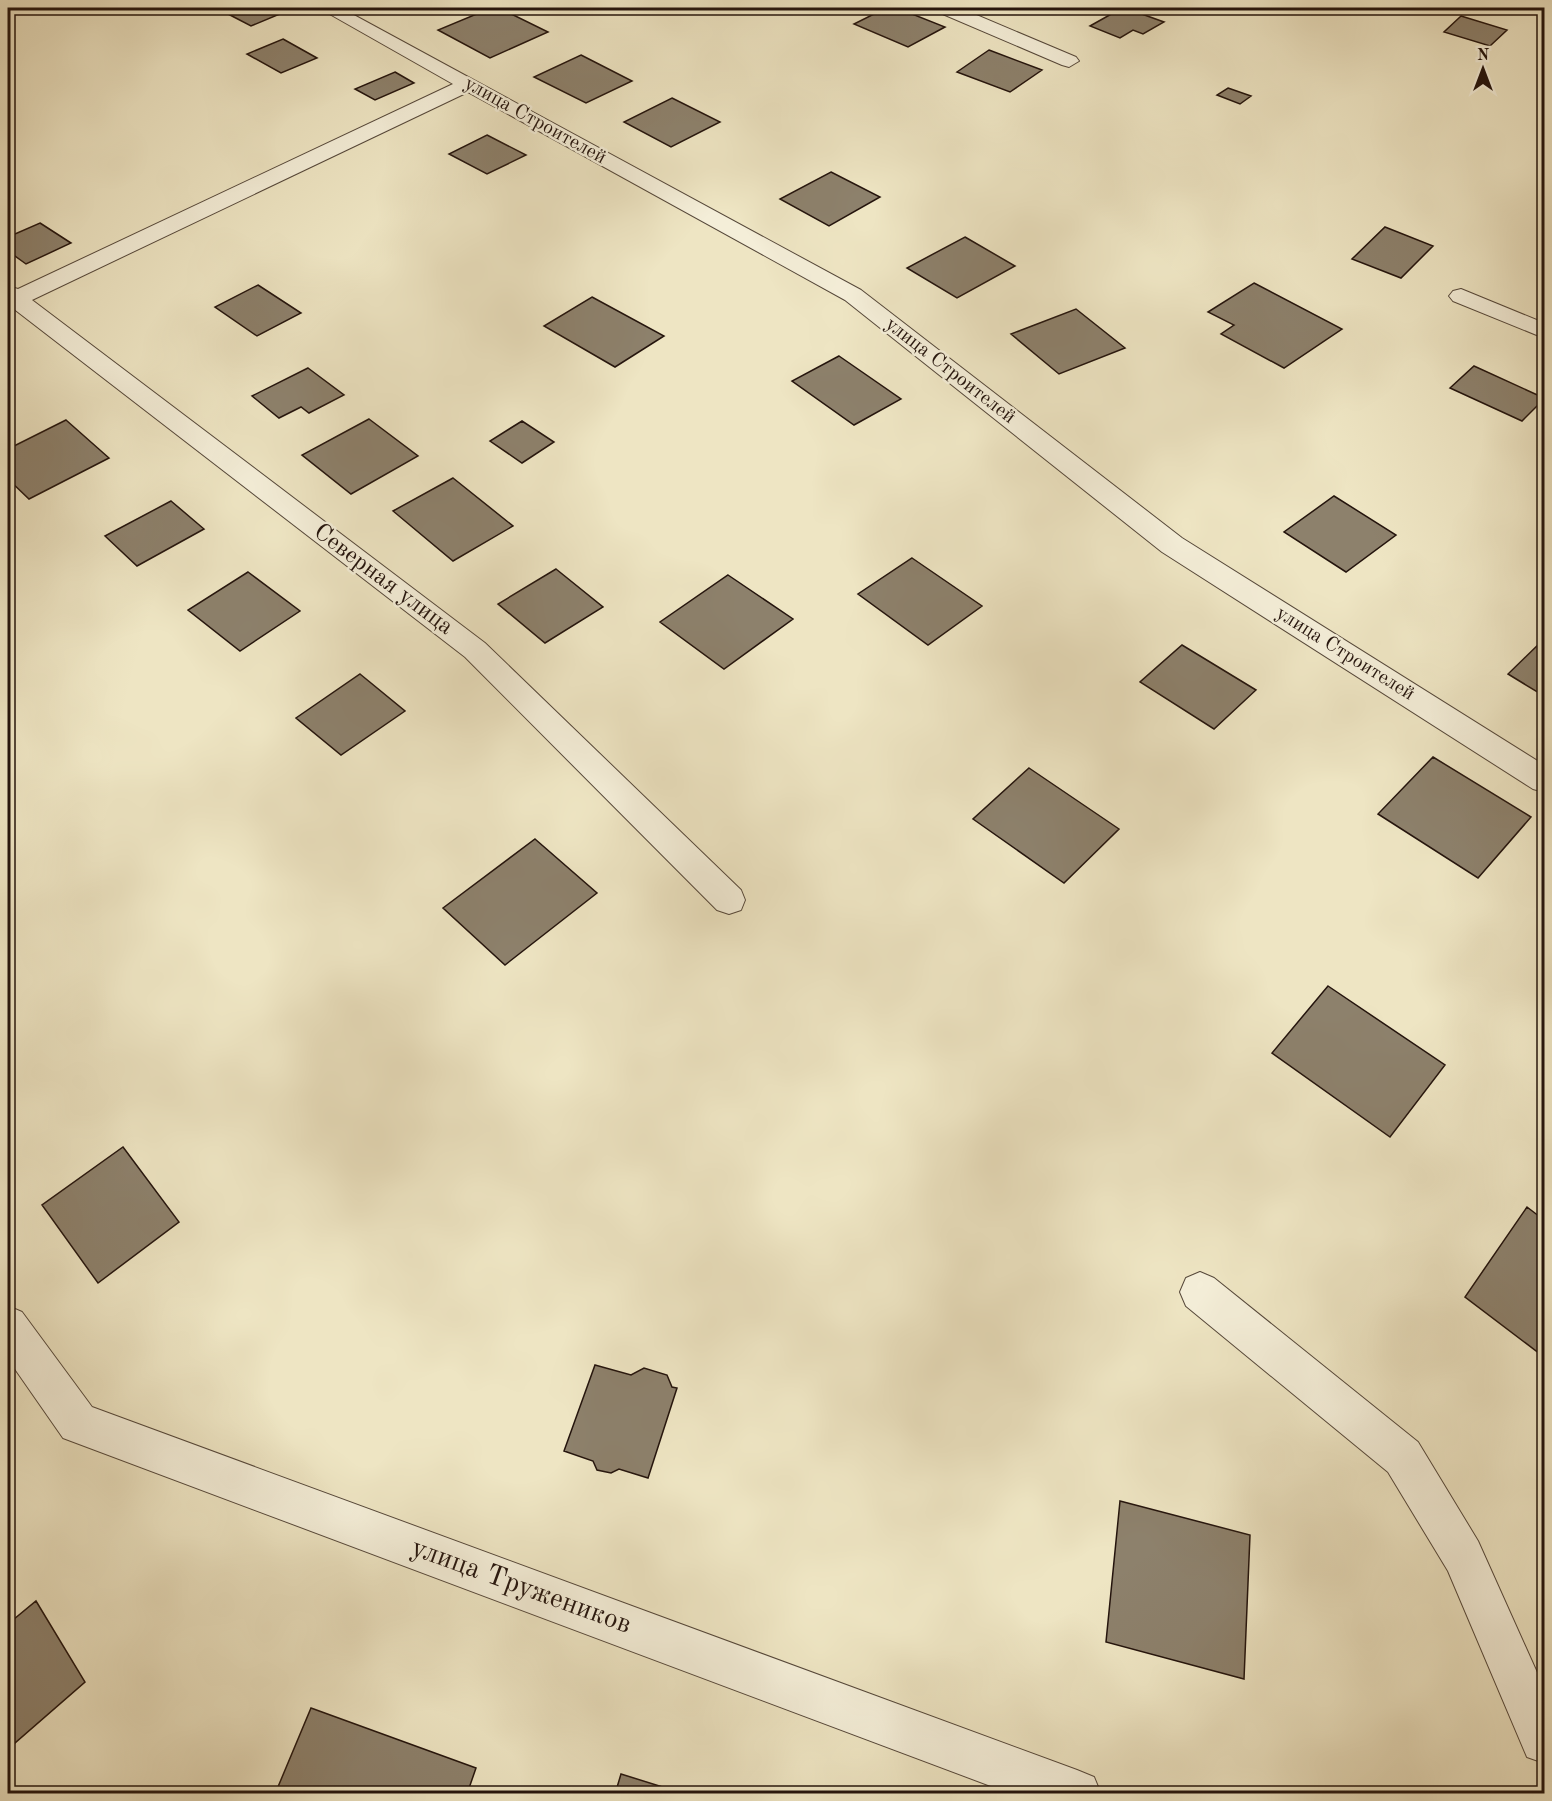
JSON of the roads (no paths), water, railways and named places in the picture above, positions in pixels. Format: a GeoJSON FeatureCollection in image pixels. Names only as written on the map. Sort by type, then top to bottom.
{"type":"FeatureCollection","features":[{"type":"Feature","properties":{"kind":"street","name":"улица Строителей"},"geometry":{"type":"LineString","coordinates":[[328,8],[853,295],[1172,544],[1545,780]]}},
{"type":"Feature","properties":{"kind":"street"},"geometry":{"type":"LineString","coordinates":[[945,8],[1069,61]]}},
{"type":"Feature","properties":{"kind":"street"},"geometry":{"type":"LineString","coordinates":[[10,298],[467,85]]}},
{"type":"Feature","properties":{"kind":"street"},"geometry":{"type":"LineString","coordinates":[[1461,296],[1545,331]]}},
{"type":"Feature","properties":{"kind":"street","name":"Северная улица"},"geometry":{"type":"LineString","coordinates":[[10,298],[475,650],[729,900]]}},
{"type":"Feature","properties":{"kind":"street"},"geometry":{"type":"LineString","coordinates":[[1200,1292],[1403,1457],[1463,1556],[1545,1740]]}},
{"type":"Feature","properties":{"kind":"street","name":"улица Тружеников"},"geometry":{"type":"LineString","coordinates":[[8,1326],[78,1423],[1077,1794]]}}]}
